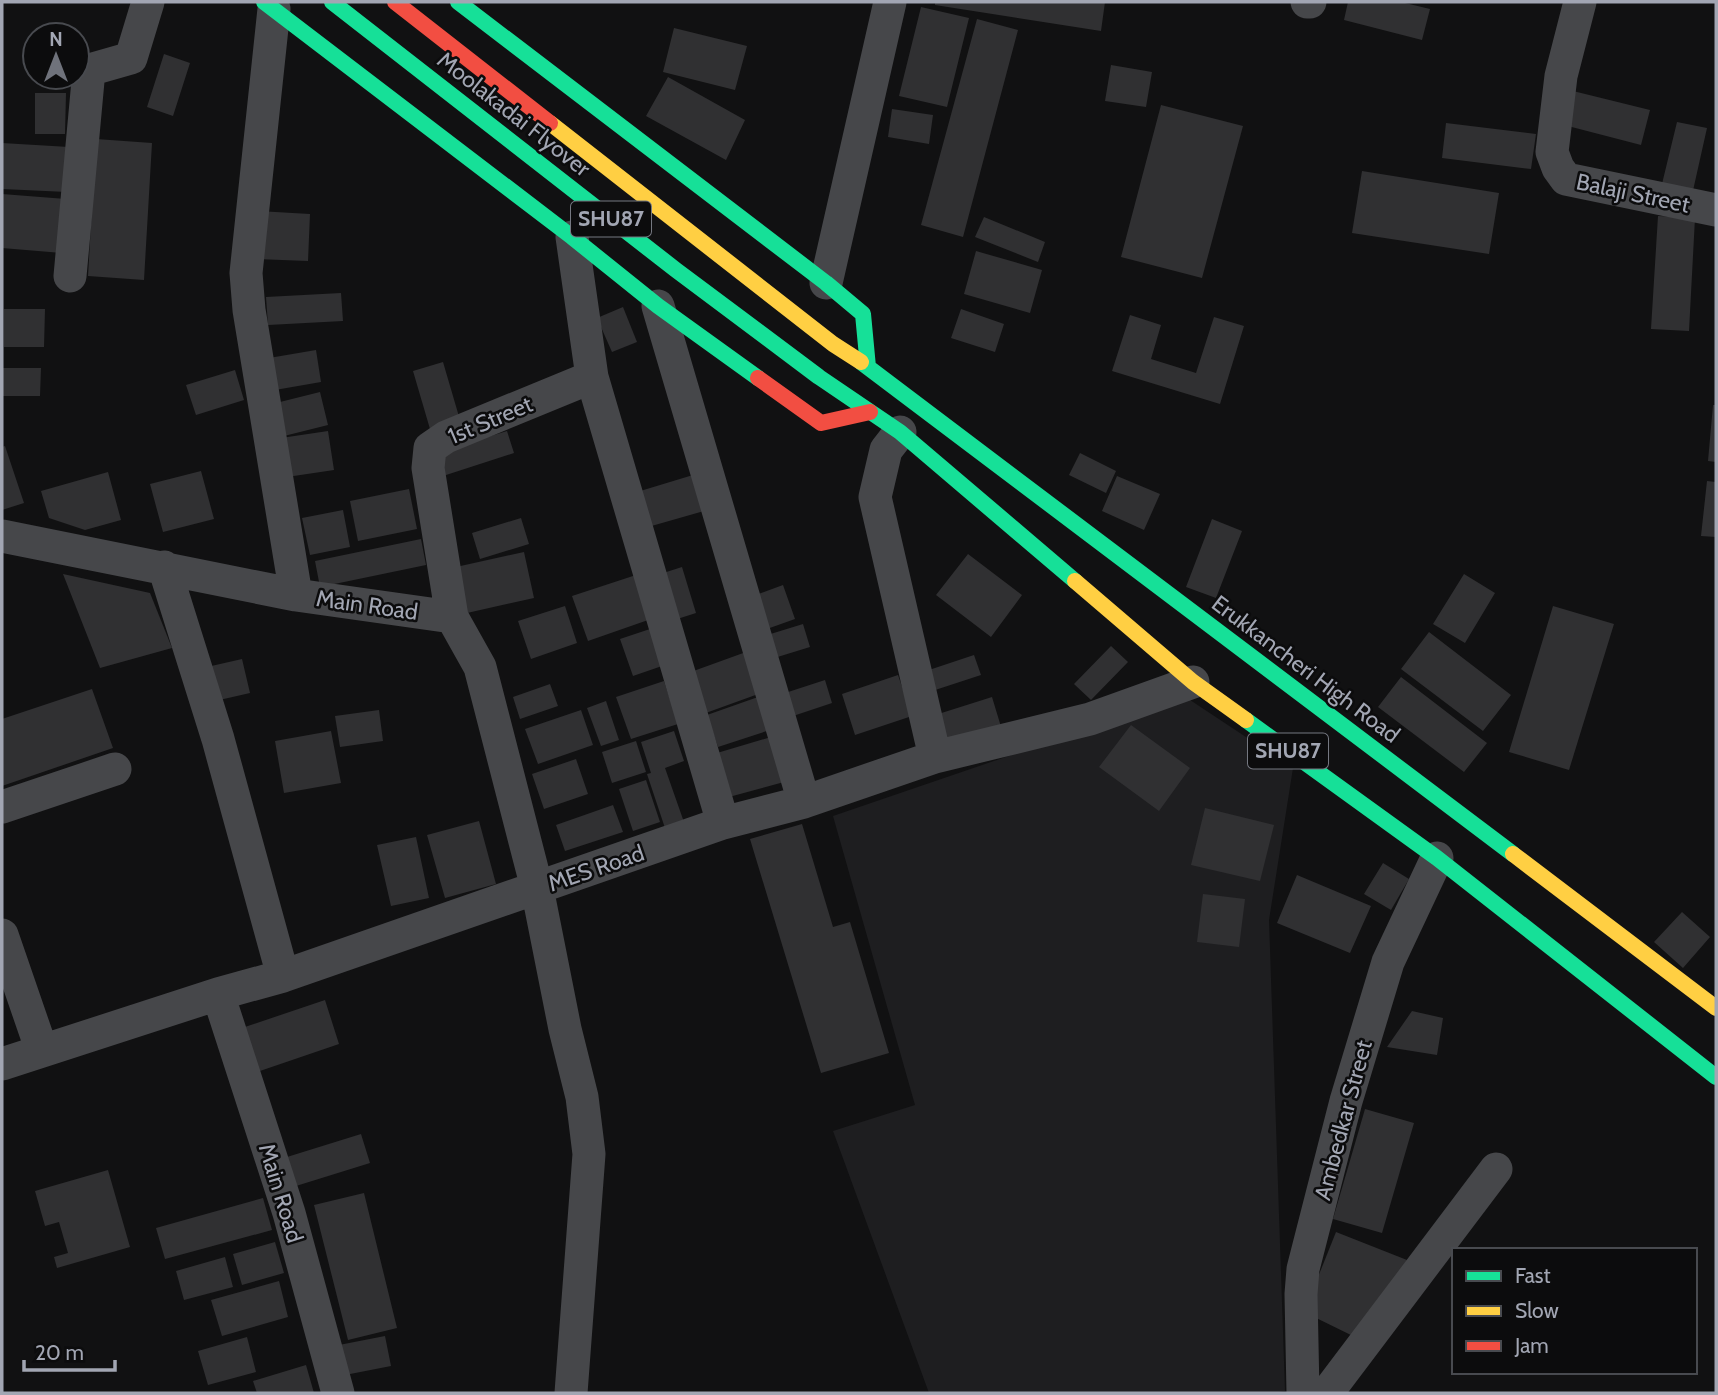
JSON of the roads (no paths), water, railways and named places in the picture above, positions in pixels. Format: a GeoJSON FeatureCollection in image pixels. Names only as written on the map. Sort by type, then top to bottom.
{"type":"FeatureCollection","features":[{"type":"Feature","properties":{"kind":"main road","name":"Moolakadai Flyover"},"geometry":{"type":"LineString","coordinates":[[332,2],[676,270],[870,412]]}},
{"type":"Feature","properties":{"kind":"main road","name":"Moolakadai Flyover"},"geometry":{"type":"LineString","coordinates":[[396,2],[833,344],[868,367]]}},
{"type":"Feature","properties":{"kind":"main road"},"geometry":{"type":"LineString","coordinates":[[458,2],[863,314],[868,367]]}},
{"type":"Feature","properties":{"kind":"main road"},"geometry":{"type":"LineString","coordinates":[[269,5],[658,306],[821,423],[870,412]]}},
{"type":"Feature","properties":{"kind":"main road","name":"Erukkancheri High Road"},"geometry":{"type":"LineString","coordinates":[[868,367],[1716,1007]]}},
{"type":"Feature","properties":{"kind":"main road","name":"SHU87"},"geometry":{"type":"LineString","coordinates":[[870,412],[900,432],[1193,681],[1437,858],[1716,1077]]}},
{"type":"Feature","properties":{"kind":"street"},"geometry":{"type":"LineString","coordinates":[[70,276],[89,71],[131,58],[148,2]]}},
{"type":"Feature","properties":{"kind":"street"},"geometry":{"type":"LineString","coordinates":[[826,283],[890,2]]}},
{"type":"Feature","properties":{"kind":"street","name":"Balaji Street"},"geometry":{"type":"LineString","coordinates":[[1580,2],[1561,76],[1552,152],[1558,168],[1566,179],[1715,205]]}},
{"type":"Feature","properties":{"kind":"street"},"geometry":{"type":"LineString","coordinates":[[269,5],[246,273],[249,310],[296,595]]}},
{"type":"Feature","properties":{"kind":"street"},"geometry":{"type":"LineString","coordinates":[[572,237],[592,377],[723,823]]}},
{"type":"Feature","properties":{"kind":"street"},"geometry":{"type":"LineString","coordinates":[[658,306],[804,802]]}},
{"type":"Feature","properties":{"kind":"street","name":"1st Street"},"geometry":{"type":"LineString","coordinates":[[452,617],[428,468],[430,448],[446,437],[592,377]]}},
{"type":"Feature","properties":{"kind":"street"},"geometry":{"type":"LineString","coordinates":[[900,432],[886,450],[875,497],[935,757]]}},
{"type":"Feature","properties":{"kind":"street","name":"Main Road"},"geometry":{"type":"LineString","coordinates":[[2,536],[296,595],[452,617]]}},
{"type":"Feature","properties":{"kind":"street"},"geometry":{"type":"LineString","coordinates":[[164,567],[218,740],[283,976]]}},
{"type":"Feature","properties":{"kind":"street"},"geometry":{"type":"LineString","coordinates":[[452,617],[480,667],[537,888],[565,1029],[582,1097],[589,1154],[571,1393]]}},
{"type":"Feature","properties":{"kind":"street","name":"MES Road"},"geometry":{"type":"LineString","coordinates":[[2,1064],[218,994],[283,976],[723,823],[804,802],[935,757],[1090,719],[1193,681]]}},
{"type":"Feature","properties":{"kind":"street"},"geometry":{"type":"LineString","coordinates":[[2,807],[116,769]]}},
{"type":"Feature","properties":{"kind":"street","name":"Ambedkar Street"},"geometry":{"type":"LineString","coordinates":[[1303,1393],[1303,1269],[1346,1101],[1388,962],[1437,858]]}},
{"type":"Feature","properties":{"kind":"street"},"geometry":{"type":"LineString","coordinates":[[2,935],[43,1051]]}},
{"type":"Feature","properties":{"kind":"street","name":"Main Road"},"geometry":{"type":"LineString","coordinates":[[218,994],[289,1213],[338,1393]]}},
{"type":"Feature","properties":{"kind":"street"},"geometry":{"type":"LineString","coordinates":[[1327,1393],[1496,1169]]}}]}
